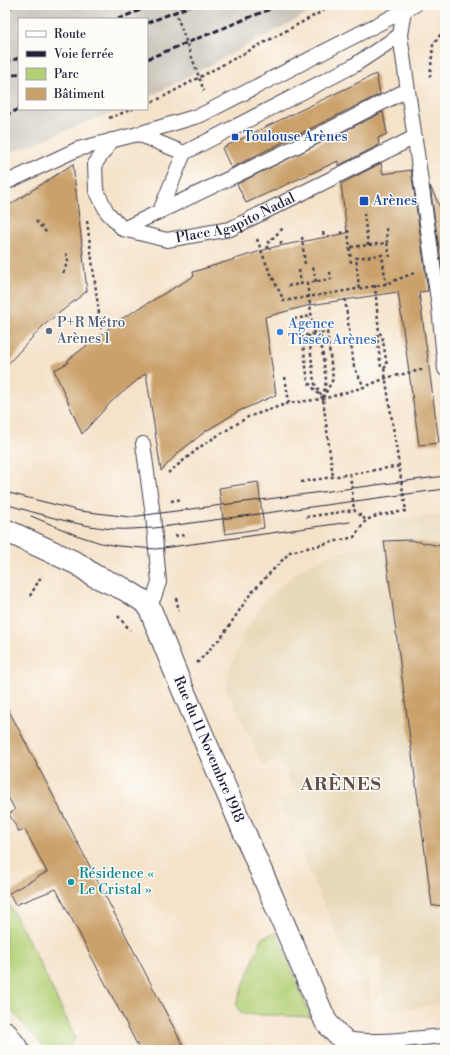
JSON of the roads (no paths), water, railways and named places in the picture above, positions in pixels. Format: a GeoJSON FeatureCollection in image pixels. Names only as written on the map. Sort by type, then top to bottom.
{"type":"FeatureCollection","features":[{"type":"Feature","properties":{"kind":"street"},"geometry":{"type":"LineString","coordinates":[[5,530],[78,564],[93,575],[124,589],[148,604]]}},
{"type":"Feature","properties":{"kind":"street","name":"Rue du 11 Novembre 1918"},"geometry":{"type":"LineString","coordinates":[[148,604],[177,676],[326,1022],[342,1038]]}},
{"type":"Feature","properties":{"kind":"street"},"geometry":{"type":"LineString","coordinates":[[5,1032],[18,1050]]}},
{"type":"Feature","properties":{"kind":"lane"},"geometry":{"type":"LineString","coordinates":[[409,8],[400,35],[439,307],[445,369]]}},
{"type":"Feature","properties":{"kind":"lane"},"geometry":{"type":"LineString","coordinates":[[5,183],[78,149],[138,134],[201,115],[409,8]]}},
{"type":"Feature","properties":{"kind":"lane"},"geometry":{"type":"LineString","coordinates":[[160,211],[184,153],[353,66],[400,35]]}},
{"type":"Feature","properties":{"kind":"lane"},"geometry":{"type":"LineString","coordinates":[[123,228],[297,146],[407,90]]}},
{"type":"Feature","properties":{"kind":"lane"},"geometry":{"type":"LineString","coordinates":[[138,134],[184,153]]}},
{"type":"Feature","properties":{"kind":"lane","name":"Place Agapito Nadal"},"geometry":{"type":"LineString","coordinates":[[112,140],[95,164],[96,190],[107,212],[123,228],[167,240],[230,229],[414,137]]}},
{"type":"Feature","properties":{"kind":"lane"},"geometry":{"type":"LineString","coordinates":[[143,444],[153,515],[159,582],[154,597],[148,604]]}},
{"type":"Feature","properties":{"kind":"lane"},"geometry":{"type":"LineString","coordinates":[[342,1038],[356,1041],[445,1036]]}},
{"type":"Feature","properties":{"kind":"lane"},"geometry":{"type":"LineString","coordinates":[[368,1050],[380,1040]]}},
{"type":"Feature","properties":{"kind":"tram line"},"geometry":{"type":"LineString","coordinates":[[5,492],[80,511],[130,517],[445,476]]}},
{"type":"Feature","properties":{"kind":"tram line"},"geometry":{"type":"LineString","coordinates":[[5,504],[86,525],[113,529],[128,529],[154,528],[445,489]]}},
{"type":"Feature","properties":{"kind":"tram line"},"geometry":{"type":"LineString","coordinates":[[31,516],[76,535],[101,543],[156,549],[350,522]]}},
{"type":"Feature","properties":{"kind":"railway"},"geometry":{"type":"LineString","coordinates":[[120,18],[153,5]]}},
{"type":"Feature","properties":{"kind":"railway"},"geometry":{"type":"LineString","coordinates":[[148,23],[193,5]]}},
{"type":"Feature","properties":{"kind":"railway"},"geometry":{"type":"LineString","coordinates":[[148,59],[280,5]]}},
{"type":"Feature","properties":{"kind":"railway"},"geometry":{"type":"LineString","coordinates":[[5,63],[18,58]]}},
{"type":"Feature","properties":{"kind":"railway"},"geometry":{"type":"LineString","coordinates":[[5,79],[18,73]]}},
{"type":"Feature","properties":{"kind":"railway"},"geometry":{"type":"LineString","coordinates":[[5,115],[18,110]]}},
{"type":"Feature","properties":{"kind":"place","name":"Toulouse Arènes"},"geometry":{"type":"Point","coordinates":[235,137]}},
{"type":"Feature","properties":{"kind":"place","name":"Arènes"},"geometry":{"type":"Point","coordinates":[364,201]}},
{"type":"Feature","properties":{"kind":"place","name":"P+R Métro Arènes 1"},"geometry":{"type":"Point","coordinates":[49,331]}},
{"type":"Feature","properties":{"kind":"place","name":"Agence Tisséo Arènes"},"geometry":{"type":"Point","coordinates":[280,332]}},
{"type":"Feature","properties":{"kind":"place","name":"Résidence « Le Cristal »"},"geometry":{"type":"Point","coordinates":[71,882]}},
{"type":"Feature","properties":{"kind":"district","name":"ARÈNES"},"geometry":{"type":"Point","coordinates":[341,784]}}]}
